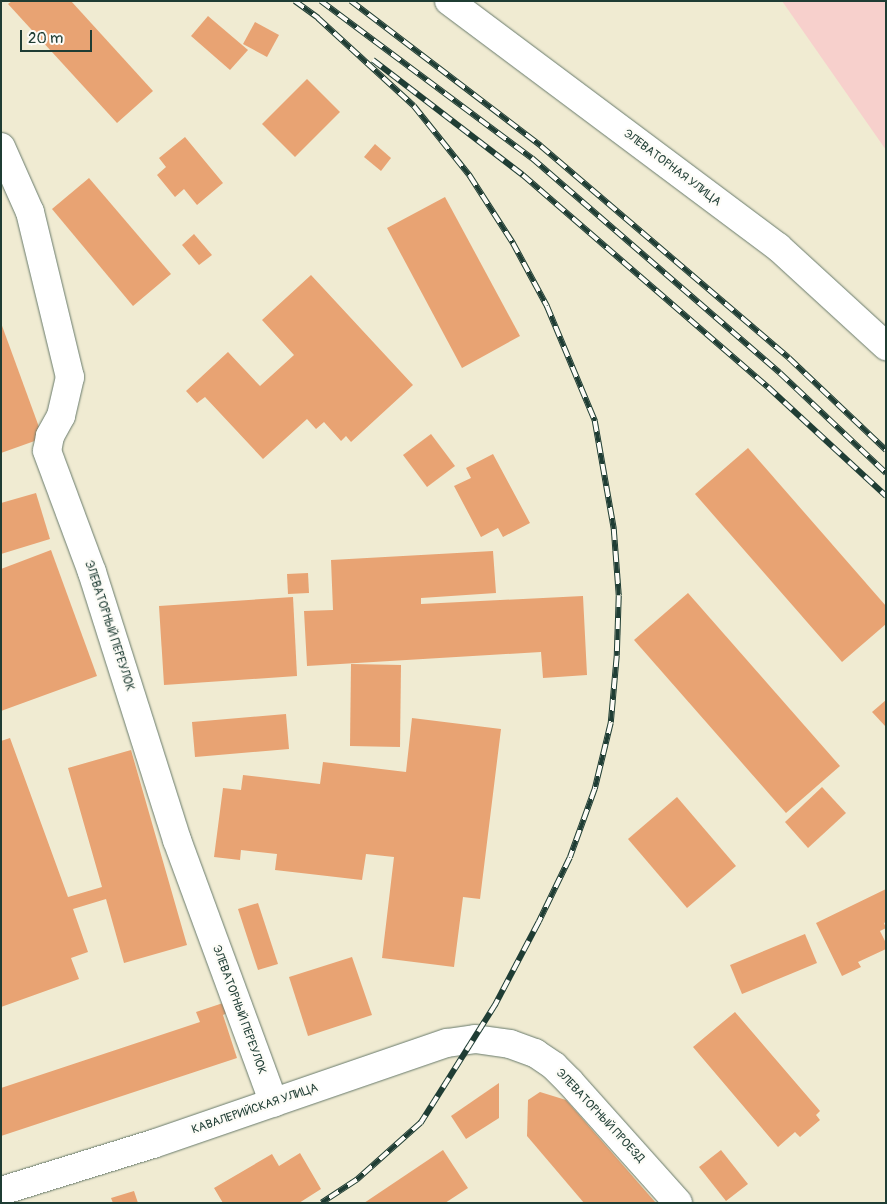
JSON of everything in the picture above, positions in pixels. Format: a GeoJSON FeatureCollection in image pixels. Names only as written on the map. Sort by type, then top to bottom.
{"type":"FeatureCollection","features":[{"type":"Feature","properties":{"kind":"street","name":"ЭЛЕВАТОРНАЯ УЛИЦА"},"geometry":{"type":"LineString","coordinates":[[449,1],[778,248],[886,346]]}},
{"type":"Feature","properties":{"kind":"street","name":"ЭЛЕВАТОРНЫЙ ПЕРЕУЛОК"},"geometry":{"type":"LineString","coordinates":[[1,147],[30,212],[70,377],[61,416],[50,436],[47,451],[92,572],[177,840],[274,1103]]}},
{"type":"Feature","properties":{"kind":"street","name":"КАВАЛЕРИЙСКАЯ УЛИЦА"},"geometry":{"type":"LineString","coordinates":[[1,1191],[274,1103],[452,1042],[488,1040],[510,1044]]}},
{"type":"Feature","properties":{"kind":"street","name":"ЭЛЕВАТОРНЫЙ ПРОЕЗД"},"geometry":{"type":"LineString","coordinates":[[510,1044],[535,1053],[570,1082],[678,1203]]}},
{"type":"Feature","properties":{"kind":"shaded area"},"geometry":{"type":"Polygon","coordinates":[[[782,1],[886,1],[886,150],[782,1]]]}},
{"type":"Feature","properties":{"kind":"building"},"geometry":{"type":"Polygon","coordinates":[[[12,1],[71,1],[153,91],[117,123],[8,4],[12,1]]]}},
{"type":"Feature","properties":{"kind":"building"},"geometry":{"type":"Polygon","coordinates":[[[208,16],[248,50],[230,70],[191,36],[208,16]]]}},
{"type":"Feature","properties":{"kind":"building"},"geometry":{"type":"Polygon","coordinates":[[[255,22],[279,35],[267,57],[243,44],[255,22]]]}},
{"type":"Feature","properties":{"kind":"building"},"geometry":{"type":"Polygon","coordinates":[[[307,79],[340,112],[295,157],[262,124],[307,79]]]}},
{"type":"Feature","properties":{"kind":"building"},"geometry":{"type":"Polygon","coordinates":[[[185,137],[223,183],[197,205],[184,189],[175,197],[157,175],[166,167],[159,158],[185,137]]]}},
{"type":"Feature","properties":{"kind":"building"},"geometry":{"type":"Polygon","coordinates":[[[375,144],[391,158],[381,171],[364,157],[375,144]]]}},
{"type":"Feature","properties":{"kind":"building"},"geometry":{"type":"Polygon","coordinates":[[[89,178],[171,274],[133,306],[52,209],[89,178]]]}},
{"type":"Feature","properties":{"kind":"building"},"geometry":{"type":"Polygon","coordinates":[[[445,197],[520,336],[462,368],[387,228],[445,197]]]}},
{"type":"Feature","properties":{"kind":"building"},"geometry":{"type":"Polygon","coordinates":[[[194,234],[212,255],[199,265],[182,245],[194,234]]]}},
{"type":"Feature","properties":{"kind":"building"},"geometry":{"type":"Polygon","coordinates":[[[311,275],[413,385],[351,442],[346,436],[341,441],[324,422],[316,429],[307,419],[263,459],[205,397],[197,403],[186,391],[228,352],[260,386],[294,355],[262,320],[311,275]]]}},
{"type":"Feature","properties":{"kind":"building"},"geometry":{"type":"Polygon","coordinates":[[[1,323],[43,438],[1,453],[1,323]]]}},
{"type":"Feature","properties":{"kind":"building"},"geometry":{"type":"Polygon","coordinates":[[[431,434],[455,466],[427,487],[403,455],[431,434]]]}},
{"type":"Feature","properties":{"kind":"building"},"geometry":{"type":"Polygon","coordinates":[[[748,448],[886,606],[886,624],[842,662],[695,494],[748,448]]]}},
{"type":"Feature","properties":{"kind":"building"},"geometry":{"type":"Polygon","coordinates":[[[493,454],[530,523],[503,537],[498,528],[481,537],[454,486],[471,478],[466,468],[493,454]]]}},
{"type":"Feature","properties":{"kind":"building"},"geometry":{"type":"Polygon","coordinates":[[[36,493],[50,539],[1,554],[1,503],[36,493]]]}},
{"type":"Feature","properties":{"kind":"building"},"geometry":{"type":"Polygon","coordinates":[[[51,550],[97,676],[1,711],[1,569],[51,550]]]}},
{"type":"Feature","properties":{"kind":"building"},"geometry":{"type":"Polygon","coordinates":[[[493,551],[496,593],[421,598],[421,604],[583,596],[587,675],[543,678],[541,652],[307,666],[304,611],[333,610],[331,560],[493,551]]]}},
{"type":"Feature","properties":{"kind":"building"},"geometry":{"type":"Polygon","coordinates":[[[308,573],[309,593],[288,594],[287,574],[308,573]]]}},
{"type":"Feature","properties":{"kind":"building"},"geometry":{"type":"Polygon","coordinates":[[[688,593],[840,766],[786,813],[634,640],[688,593]]]}},
{"type":"Feature","properties":{"kind":"building"},"geometry":{"type":"Polygon","coordinates":[[[293,597],[297,676],[164,685],[159,606],[293,597]]]}},
{"type":"Feature","properties":{"kind":"building"},"geometry":{"type":"Polygon","coordinates":[[[351,664],[401,665],[400,747],[350,746],[351,664]]]}},
{"type":"Feature","properties":{"kind":"building"},"geometry":{"type":"Polygon","coordinates":[[[886,700],[886,727],[872,712],[886,700]]]}},
{"type":"Feature","properties":{"kind":"building"},"geometry":{"type":"Polygon","coordinates":[[[286,714],[289,749],[195,757],[192,722],[286,714]]]}},
{"type":"Feature","properties":{"kind":"building"},"geometry":{"type":"Polygon","coordinates":[[[412,718],[501,729],[480,899],[463,897],[454,967],[382,958],[394,857],[366,854],[362,880],[275,870],[277,854],[241,850],[240,860],[214,857],[223,788],[241,790],[243,775],[320,784],[323,762],[406,772],[412,718]]]}},
{"type":"Feature","properties":{"kind":"building"},"geometry":{"type":"Polygon","coordinates":[[[10,738],[68,897],[102,887],[68,768],[131,750],[187,945],[124,963],[106,899],[73,909],[88,952],[71,958],[79,979],[1,1007],[1,741],[10,738]]]}},
{"type":"Feature","properties":{"kind":"building"},"geometry":{"type":"Polygon","coordinates":[[[822,787],[846,813],[808,848],[785,822],[822,787]]]}},
{"type":"Feature","properties":{"kind":"building"},"geometry":{"type":"Polygon","coordinates":[[[677,797],[736,866],[687,908],[628,839],[677,797]]]}},
{"type":"Feature","properties":{"kind":"building"},"geometry":{"type":"Polygon","coordinates":[[[886,889],[886,922],[884,923],[886,928],[880,931],[886,943],[886,949],[858,962],[861,967],[842,976],[816,923],[886,889]]]}},
{"type":"Feature","properties":{"kind":"building"},"geometry":{"type":"Polygon","coordinates":[[[258,903],[278,964],[258,970],[238,909],[258,903]]]}},
{"type":"Feature","properties":{"kind":"building"},"geometry":{"type":"Polygon","coordinates":[[[805,934],[817,963],[742,994],[730,965],[805,934]]]}},
{"type":"Feature","properties":{"kind":"building"},"geometry":{"type":"Polygon","coordinates":[[[352,957],[372,1015],[308,1036],[289,977],[352,957]]]}},
{"type":"Feature","properties":{"kind":"building"},"geometry":{"type":"Polygon","coordinates":[[[223,1003],[227,1013],[223,1015],[237,1058],[1,1136],[1,1088],[200,1022],[196,1012],[223,1003]]]}},
{"type":"Feature","properties":{"kind":"building"},"geometry":{"type":"Polygon","coordinates":[[[735,1012],[820,1111],[816,1115],[820,1120],[800,1137],[795,1132],[778,1147],[693,1047],[735,1012]]]}},
{"type":"Feature","properties":{"kind":"building"},"geometry":{"type":"Polygon","coordinates":[[[499,1083],[499,1118],[466,1139],[451,1116],[499,1083]]]}},
{"type":"Feature","properties":{"kind":"building"},"geometry":{"type":"Polygon","coordinates":[[[540,1092],[566,1100],[656,1203],[584,1203],[527,1136],[528,1100],[540,1092]]]}},
{"type":"Feature","properties":{"kind":"building"},"geometry":{"type":"Polygon","coordinates":[[[443,1150],[468,1188],[445,1203],[364,1203],[443,1150]]]}},
{"type":"Feature","properties":{"kind":"building"},"geometry":{"type":"Polygon","coordinates":[[[721,1150],[748,1184],[726,1201],[699,1167],[721,1150]]]}},
{"type":"Feature","properties":{"kind":"building"},"geometry":{"type":"Polygon","coordinates":[[[300,1153],[321,1189],[299,1203],[223,1203],[214,1188],[272,1154],[279,1166],[300,1153]]]}},
{"type":"Feature","properties":{"kind":"building"},"geometry":{"type":"Polygon","coordinates":[[[134,1191],[138,1203],[113,1203],[111,1198],[134,1191]]]}},
{"type":"Feature","properties":{"kind":"railway"},"geometry":{"type":"LineString","coordinates":[[295,1],[318,18],[414,106],[470,176],[513,243],[547,306],[595,421],[614,529],[619,596],[617,656],[611,723],[595,789],[570,858],[539,922],[496,1004],[421,1123],[357,1180],[322,1203]]}},
{"type":"Feature","properties":{"kind":"railway"},"geometry":{"type":"LineString","coordinates":[[321,1],[532,158],[780,373],[886,473]]}},
{"type":"Feature","properties":{"kind":"railway"},"geometry":{"type":"LineString","coordinates":[[351,1],[541,146],[789,358],[886,450]]}},
{"type":"Feature","properties":{"kind":"railway"},"geometry":{"type":"LineString","coordinates":[[373,60],[523,175],[768,387],[886,496]]}}]}
